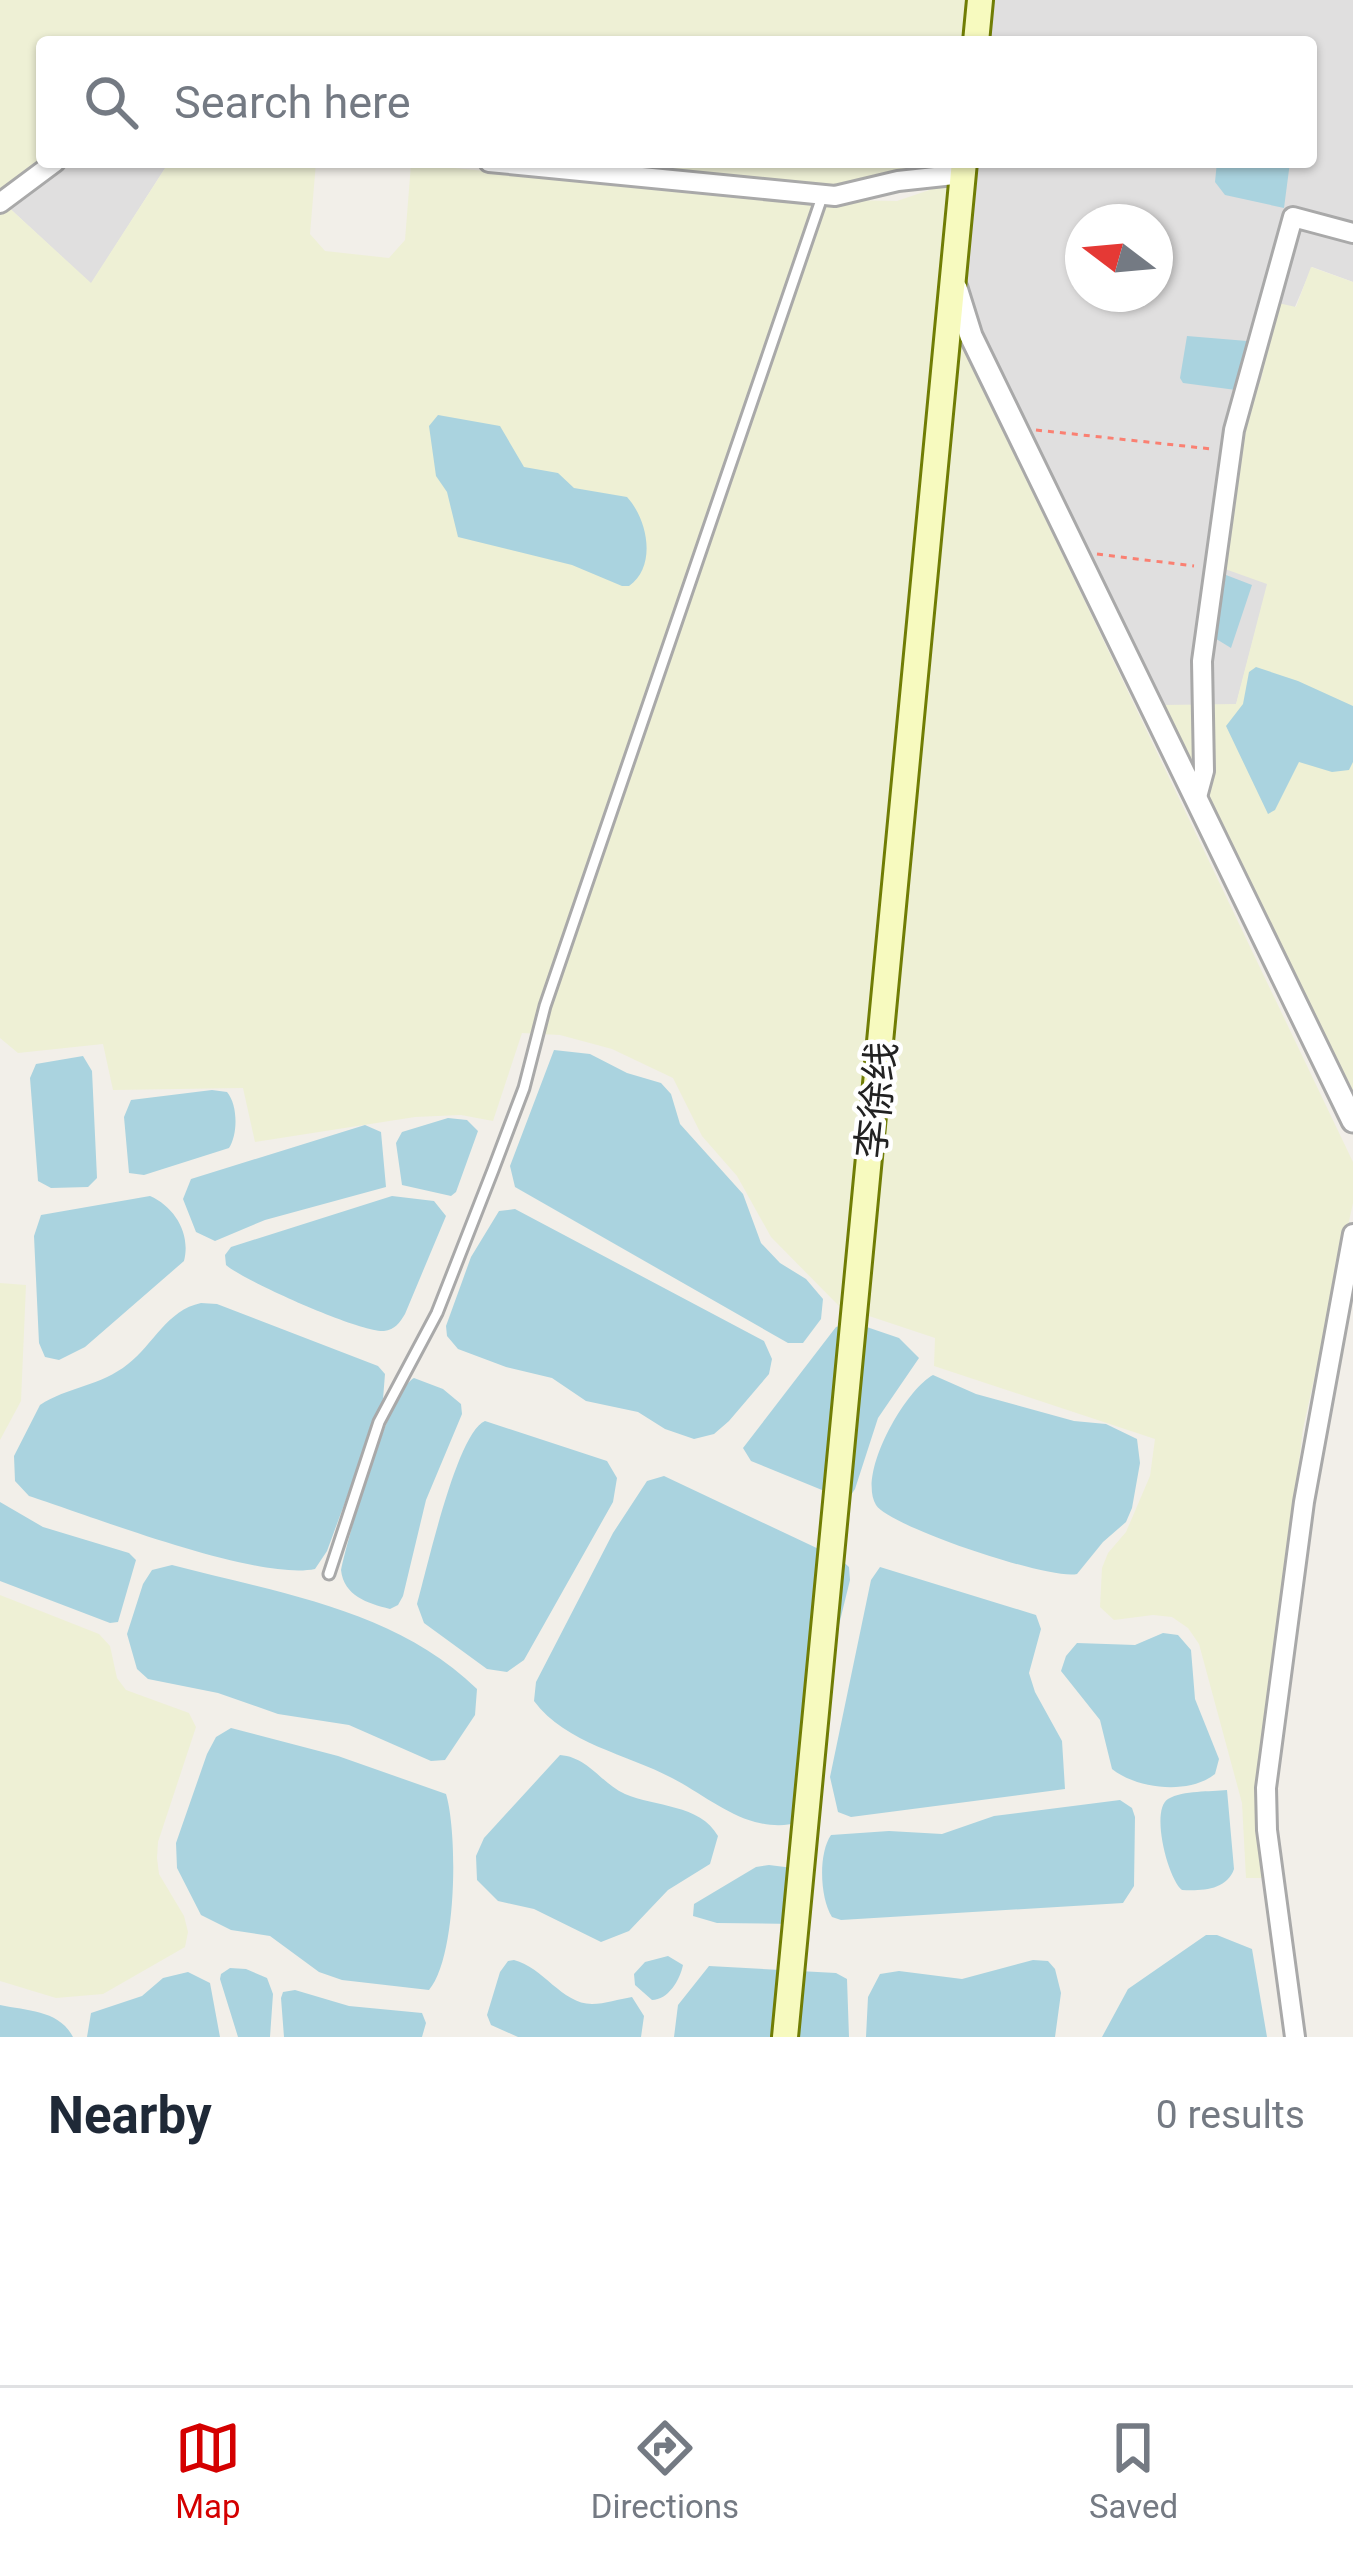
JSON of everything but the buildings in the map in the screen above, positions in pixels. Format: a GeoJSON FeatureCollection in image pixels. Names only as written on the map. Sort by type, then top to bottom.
{"type":"FeatureCollection","features":[{"type":"Feature","properties":{"kind":"main road"},"geometry":{"type":"LineString","coordinates":[[977,36],[980,0]]}},
{"type":"Feature","properties":{"kind":"main road","name":"李徐线"},"geometry":{"type":"LineString","coordinates":[[785,2037],[963,168]]}},
{"type":"Feature","properties":{"kind":"street"},"geometry":{"type":"LineString","coordinates":[[0,203],[47,168]]}},
{"type":"Feature","properties":{"kind":"street"},"geometry":{"type":"LineString","coordinates":[[552,168],[835,196],[963,168]]}},
{"type":"Feature","properties":{"kind":"street"},"geometry":{"type":"LineString","coordinates":[[1197,796],[1204,771],[1202,661],[1231,452],[1274,275],[1293,217],[1353,233]]}},
{"type":"Feature","properties":{"kind":"street"},"geometry":{"type":"LineString","coordinates":[[955,280],[966,323],[1353,1121]]}},
{"type":"Feature","properties":{"kind":"street"},"geometry":{"type":"LineString","coordinates":[[1295,2037],[1265,1788],[1307,1479],[1353,1234]]}},
{"type":"Feature","properties":{"kind":"lane"},"geometry":{"type":"LineString","coordinates":[[328,1574],[379,1422],[437,1313],[524,1088],[545,1006],[823,194]]}},
{"type":"Feature","properties":{"kind":"path"},"geometry":{"type":"LineString","coordinates":[[1017,428],[1231,452]]}},
{"type":"Feature","properties":{"kind":"path"},"geometry":{"type":"LineString","coordinates":[[1077,551],[1215,568]]}},
{"type":"Feature","properties":{"kind":"shaded area"},"geometry":{"type":"Polygon","coordinates":[[[990,0],[1353,0],[1353,282],[1312,267],[1242,431],[1268,583],[1236,705],[1163,705],[971,308],[965,271],[974,168],[1317,168],[1317,36],[987,36],[990,0]]]}},
{"type":"Feature","properties":{"kind":"shaded area"},"geometry":{"type":"Polygon","coordinates":[[[55,168],[165,168],[91,284],[5,204],[55,168]]]}},
{"type":"Feature","properties":{"kind":"green space"},"geometry":{"type":"Polygon","coordinates":[[[0,0],[965,0],[962,36],[36,36],[36,167],[0,198],[0,0]]]}},
{"type":"Feature","properties":{"kind":"green space"},"geometry":{"type":"Polygon","coordinates":[[[165,168],[316,168],[310,234],[325,251],[389,258],[405,240],[411,168],[789,199],[897,201],[947,184],[939,268],[944,307],[1353,1162],[1353,1203],[1303,1429],[1260,1787],[1262,1878],[1246,1878],[1242,1803],[1199,1644],[1172,1617],[1114,1620],[1100,1607],[1102,1568],[1126,1532],[1150,1476],[1155,1439],[934,1366],[935,1338],[839,1306],[771,1237],[737,1176],[702,1136],[673,1078],[612,1049],[560,1035],[522,1033],[493,1121],[461,1115],[415,1117],[255,1142],[243,1088],[113,1090],[103,1044],[18,1053],[0,1038],[0,207],[5,204],[91,283],[165,168]]]}},
{"type":"Feature","properties":{"kind":"green space"},"geometry":{"type":"Polygon","coordinates":[[[622,168],[951,168],[837,189],[622,168]]]}},
{"type":"Feature","properties":{"kind":"green space"},"geometry":{"type":"Polygon","coordinates":[[[1311,267],[1353,282],[1353,1091],[1163,705],[1236,704],[1267,584],[1225,569],[1242,431],[1261,379],[1278,303],[1296,307],[1311,267]]]}},
{"type":"Feature","properties":{"kind":"green space"},"geometry":{"type":"Polygon","coordinates":[[[0,1283],[26,1285],[21,1401],[0,1440],[0,1283]]]}},
{"type":"Feature","properties":{"kind":"green space"},"geometry":{"type":"Polygon","coordinates":[[[0,1595],[99,1634],[110,1646],[117,1678],[126,1690],[189,1713],[196,1727],[158,1842],[157,1858],[159,1874],[184,1916],[185,1947],[103,1994],[56,1998],[0,1981],[0,1595]]]}},
{"type":"Feature","properties":{"kind":"water"},"geometry":{"type":"Polygon","coordinates":[[[1216,168],[1289,168],[1284,208],[1225,195],[1215,182],[1216,168]]]}},
{"type":"Feature","properties":{"kind":"water"},"geometry":{"type":"Polygon","coordinates":[[[1187,336],[1251,345],[1236,390],[1183,383],[1187,336]]]}},
{"type":"Feature","properties":{"kind":"water"},"geometry":{"type":"Polygon","coordinates":[[[438,415],[500,426],[524,467],[558,473],[574,488],[627,497],[640,518],[646,543],[638,577],[622,586],[572,565],[458,537],[447,492],[436,476],[429,426],[438,415]]]}},
{"type":"Feature","properties":{"kind":"water"},"geometry":{"type":"Polygon","coordinates":[[[1226,575],[1252,585],[1231,648],[1213,637],[1226,575]]]}},
{"type":"Feature","properties":{"kind":"water"},"geometry":{"type":"Polygon","coordinates":[[[1256,667],[1353,706],[1349,770],[1332,772],[1299,762],[1275,810],[1268,814],[1226,726],[1243,704],[1249,672],[1256,667]]]}},
{"type":"Feature","properties":{"kind":"water"},"geometry":{"type":"Polygon","coordinates":[[[554,1050],[590,1054],[661,1083],[671,1094],[680,1124],[743,1194],[761,1243],[823,1299],[821,1319],[803,1343],[788,1343],[515,1187],[510,1166],[554,1050]]]}},
{"type":"Feature","properties":{"kind":"water"},"geometry":{"type":"Polygon","coordinates":[[[83,1056],[92,1071],[97,1178],[88,1187],[51,1188],[38,1181],[30,1078],[36,1064],[83,1056]]]}},
{"type":"Feature","properties":{"kind":"water"},"geometry":{"type":"Polygon","coordinates":[[[227,1092],[233,1104],[235,1128],[229,1148],[144,1175],[129,1173],[124,1117],[131,1100],[227,1092]]]}},
{"type":"Feature","properties":{"kind":"water"},"geometry":{"type":"Polygon","coordinates":[[[448,1118],[467,1120],[478,1131],[456,1192],[451,1196],[402,1185],[396,1143],[402,1132],[448,1118]]]}},
{"type":"Feature","properties":{"kind":"water"},"geometry":{"type":"Polygon","coordinates":[[[365,1125],[381,1132],[386,1187],[265,1220],[215,1241],[196,1232],[183,1199],[191,1179],[365,1125]]]}},
{"type":"Feature","properties":{"kind":"water"},"geometry":{"type":"Polygon","coordinates":[[[150,1196],[179,1223],[185,1241],[184,1261],[85,1347],[59,1360],[45,1357],[39,1343],[34,1236],[41,1215],[150,1196]]]}},
{"type":"Feature","properties":{"kind":"water"},"geometry":{"type":"Polygon","coordinates":[[[392,1196],[434,1201],[446,1216],[405,1314],[391,1329],[371,1329],[329,1315],[226,1265],[225,1255],[231,1247],[392,1196]]]}},
{"type":"Feature","properties":{"kind":"water"},"geometry":{"type":"Polygon","coordinates":[[[515,1209],[764,1341],[772,1359],[769,1374],[714,1434],[694,1439],[638,1412],[586,1401],[552,1378],[458,1349],[447,1336],[446,1326],[471,1257],[499,1211],[515,1209]]]}},
{"type":"Feature","properties":{"kind":"water"},"geometry":{"type":"Polygon","coordinates":[[[201,1303],[217,1304],[378,1366],[385,1374],[383,1399],[327,1551],[315,1569],[255,1565],[174,1544],[29,1496],[15,1481],[14,1456],[40,1405],[118,1371],[179,1313],[201,1303]]]}},
{"type":"Feature","properties":{"kind":"water"},"geometry":{"type":"Polygon","coordinates":[[[852,1322],[899,1338],[919,1358],[878,1418],[855,1489],[844,1499],[751,1461],[743,1448],[836,1327],[852,1322]]]}},
{"type":"Feature","properties":{"kind":"water"},"geometry":{"type":"Polygon","coordinates":[[[933,1375],[976,1394],[1074,1421],[1106,1424],[1137,1439],[1140,1463],[1126,1522],[1077,1574],[1037,1569],[972,1550],[910,1526],[876,1505],[872,1491],[878,1454],[910,1397],[933,1375]]]}},
{"type":"Feature","properties":{"kind":"water"},"geometry":{"type":"Polygon","coordinates":[[[414,1378],[443,1389],[461,1404],[462,1414],[426,1500],[403,1596],[390,1609],[352,1592],[341,1570],[382,1435],[414,1378]]]}},
{"type":"Feature","properties":{"kind":"water"},"geometry":{"type":"Polygon","coordinates":[[[485,1421],[607,1461],[617,1478],[613,1502],[524,1660],[507,1672],[487,1669],[424,1623],[417,1604],[454,1475],[474,1431],[485,1421]]]}},
{"type":"Feature","properties":{"kind":"water"},"geometry":{"type":"Polygon","coordinates":[[[664,1476],[849,1567],[801,1821],[773,1825],[734,1814],[672,1778],[580,1738],[534,1701],[536,1682],[613,1533],[647,1481],[664,1476]]]}},
{"type":"Feature","properties":{"kind":"water"},"geometry":{"type":"Polygon","coordinates":[[[0,1502],[43,1527],[129,1553],[136,1560],[118,1622],[0,1581],[0,1502]]]}},
{"type":"Feature","properties":{"kind":"water"},"geometry":{"type":"Polygon","coordinates":[[[172,1565],[334,1607],[410,1640],[477,1689],[475,1715],[445,1760],[431,1761],[349,1725],[278,1714],[218,1693],[148,1679],[137,1669],[127,1634],[152,1570],[172,1565]]]}},
{"type":"Feature","properties":{"kind":"water"},"geometry":{"type":"Polygon","coordinates":[[[880,1567],[1036,1615],[1041,1629],[1029,1673],[1062,1741],[1065,1789],[851,1817],[838,1812],[830,1777],[871,1580],[880,1567]]]}},
{"type":"Feature","properties":{"kind":"water"},"geometry":{"type":"Polygon","coordinates":[[[1163,1633],[1178,1635],[1191,1650],[1195,1699],[1219,1759],[1215,1774],[1178,1787],[1149,1785],[1112,1769],[1100,1720],[1061,1671],[1077,1643],[1135,1645],[1163,1633]]]}},
{"type":"Feature","properties":{"kind":"water"},"geometry":{"type":"Polygon","coordinates":[[[231,1728],[338,1756],[446,1794],[452,1837],[450,1924],[438,1974],[429,1990],[342,1980],[319,1972],[270,1936],[231,1930],[201,1915],[177,1868],[176,1843],[207,1754],[216,1737],[231,1728]]]}},
{"type":"Feature","properties":{"kind":"water"},"geometry":{"type":"Polygon","coordinates":[[[560,1755],[579,1760],[625,1794],[700,1818],[718,1836],[710,1864],[668,1890],[629,1931],[601,1942],[534,1909],[498,1901],[477,1880],[476,1856],[484,1838],[560,1755]]]}},
{"type":"Feature","properties":{"kind":"water"},"geometry":{"type":"Polygon","coordinates":[[[1227,1790],[1231,1876],[1220,1885],[1182,1890],[1171,1873],[1163,1844],[1163,1806],[1182,1794],[1227,1790]]]}},
{"type":"Feature","properties":{"kind":"water"},"geometry":{"type":"Polygon","coordinates":[[[1120,1800],[1132,1808],[1135,1817],[1134,1886],[1123,1903],[841,1920],[828,1909],[822,1864],[831,1835],[942,1834],[994,1816],[1120,1800]]]}},
{"type":"Feature","properties":{"kind":"water"},"geometry":{"type":"Polygon","coordinates":[[[756,1867],[793,1868],[795,1924],[717,1923],[693,1916],[694,1904],[756,1867]]]}},
{"type":"Feature","properties":{"kind":"water"},"geometry":{"type":"Polygon","coordinates":[[[1206,1935],[1252,1949],[1267,2037],[1102,2037],[1128,1989],[1206,1935]]]}},
{"type":"Feature","properties":{"kind":"water"},"geometry":{"type":"Polygon","coordinates":[[[668,1956],[683,1965],[681,1971],[668,1993],[652,2000],[635,1985],[634,1974],[645,1962],[668,1956]]]}},
{"type":"Feature","properties":{"kind":"water"},"geometry":{"type":"Polygon","coordinates":[[[514,1960],[581,2002],[632,1997],[644,2016],[641,2037],[518,2037],[491,2025],[487,2015],[500,1972],[514,1960]]]}},
{"type":"Feature","properties":{"kind":"water"},"geometry":{"type":"Polygon","coordinates":[[[1033,1960],[1048,1961],[1055,1969],[1061,1993],[1055,2037],[866,2037],[868,1997],[880,1974],[899,1971],[962,1979],[1033,1960]]]}},
{"type":"Feature","properties":{"kind":"water"},"geometry":{"type":"Polygon","coordinates":[[[709,1966],[836,1973],[847,1979],[849,2037],[674,2037],[678,2005],[709,1966]]]}},
{"type":"Feature","properties":{"kind":"water"},"geometry":{"type":"Polygon","coordinates":[[[230,1968],[267,1978],[273,1994],[270,2037],[238,2037],[220,1979],[230,1968]]]}},
{"type":"Feature","properties":{"kind":"water"},"geometry":{"type":"Polygon","coordinates":[[[188,1972],[210,1983],[220,2037],[87,2037],[91,2013],[142,1996],[163,1978],[188,1972]]]}},
{"type":"Feature","properties":{"kind":"water"},"geometry":{"type":"Polygon","coordinates":[[[295,1990],[349,2006],[422,2013],[426,2023],[422,2037],[284,2037],[281,1998],[283,1992],[295,1990]]]}},
{"type":"Feature","properties":{"kind":"water"},"geometry":{"type":"Polygon","coordinates":[[[0,2005],[51,2017],[73,2037],[0,2037],[0,2005]]]}}]}
